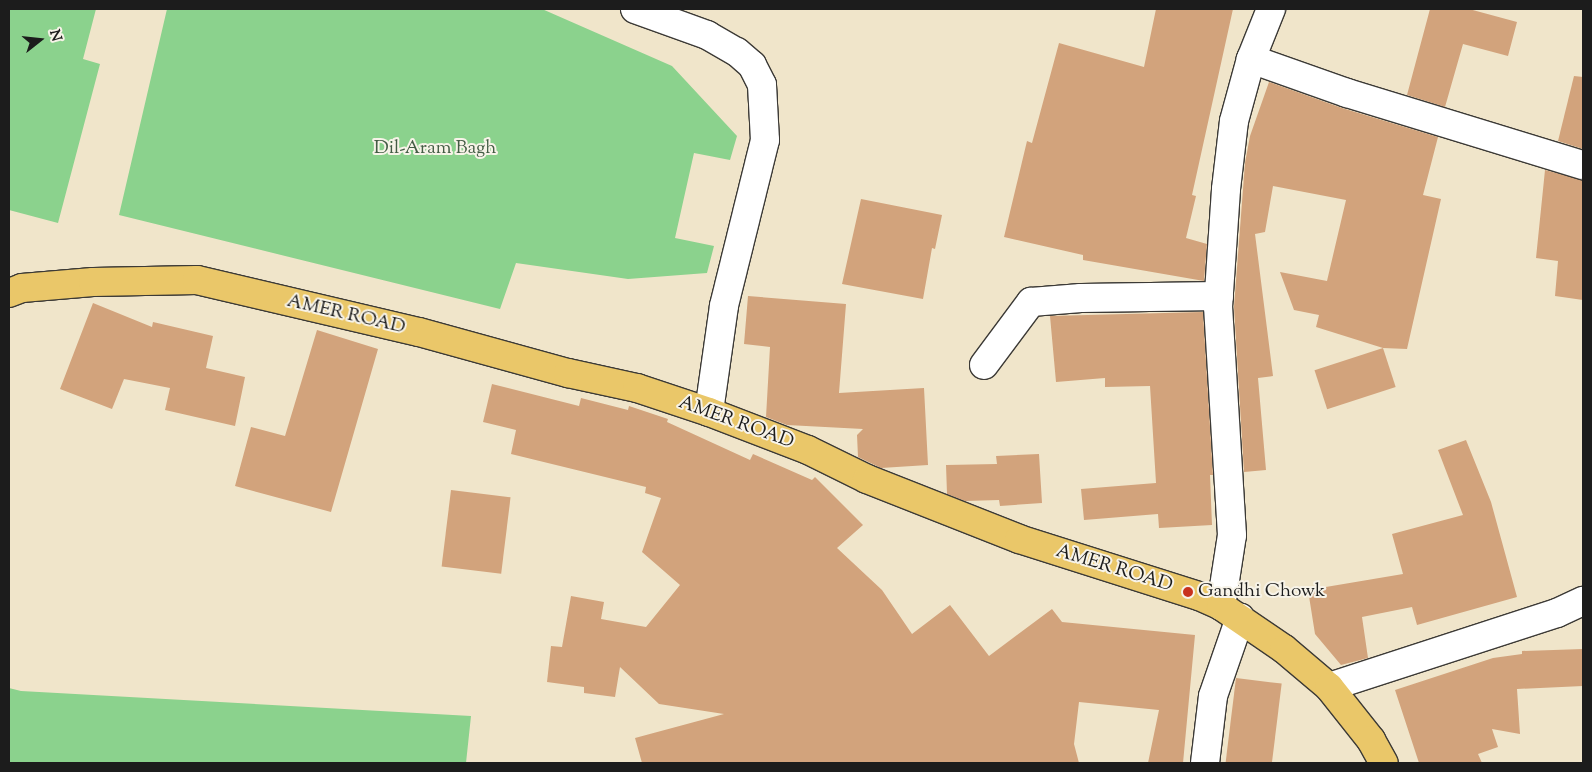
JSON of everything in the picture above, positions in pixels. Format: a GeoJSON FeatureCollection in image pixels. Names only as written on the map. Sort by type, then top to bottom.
{"type":"FeatureCollection","features":[{"type":"Feature","properties":{"kind":"main road","name":"AMER ROAD"},"geometry":{"type":"LineString","coordinates":[[9,293],[22,288],[93,282],[197,280],[420,332],[568,373],[637,388],[709,412],[808,450],[867,479],[1019,539],[1199,596],[1230,612],[1284,649],[1329,687],[1371,740],[1384,763]]}},
{"type":"Feature","properties":{"kind":"street"},"geometry":{"type":"LineString","coordinates":[[635,9],[707,35],[737,52],[752,65],[762,85],[765,140],[724,306],[709,412]]}},
{"type":"Feature","properties":{"kind":"street"},"geometry":{"type":"LineString","coordinates":[[1205,763],[1213,696],[1230,612],[1232,535],[1219,296],[1226,189],[1234,121],[1252,59],[1271,9]]}},
{"type":"Feature","properties":{"kind":"street"},"geometry":{"type":"LineString","coordinates":[[1252,59],[1347,93],[1583,166]]}},
{"type":"Feature","properties":{"kind":"street"},"geometry":{"type":"LineString","coordinates":[[984,365],[1031,302],[1081,298],[1219,296]]}},
{"type":"Feature","properties":{"kind":"street"},"geometry":{"type":"LineString","coordinates":[[1329,687],[1556,613],[1583,601]]}},
{"type":"Feature","properties":{"kind":"green space"},"geometry":{"type":"Polygon","coordinates":[[[9,9],[96,9],[83,59],[100,64],[58,223],[9,210],[9,9]]]}},
{"type":"Feature","properties":{"kind":"green space","name":"Dil-Aram Bagh"},"geometry":{"type":"Polygon","coordinates":[[[167,9],[542,9],[672,66],[737,136],[730,160],[694,153],[675,238],[714,246],[707,273],[628,279],[516,263],[500,309],[119,215],[167,9]]]}},
{"type":"Feature","properties":{"kind":"green space"},"geometry":{"type":"Polygon","coordinates":[[[9,688],[21,691],[471,716],[466,763],[9,763],[9,688]]]}},
{"type":"Feature","properties":{"kind":"building"},"geometry":{"type":"Polygon","coordinates":[[[1156,9],[1233,9],[1192,195],[1196,196],[1186,238],[1207,244],[1204,281],[1083,260],[1083,255],[1004,237],[1027,141],[1032,143],[1059,43],[1144,67],[1156,9]]]}},
{"type":"Feature","properties":{"kind":"building"},"geometry":{"type":"Polygon","coordinates":[[[1430,9],[1469,9],[1517,22],[1508,56],[1463,44],[1445,107],[1407,95],[1430,9]]]}},
{"type":"Feature","properties":{"kind":"building"},"geometry":{"type":"Polygon","coordinates":[[[1574,76],[1583,77],[1583,149],[1558,141],[1574,76]]]}},
{"type":"Feature","properties":{"kind":"building"},"geometry":{"type":"Polygon","coordinates":[[[1269,82],[1342,108],[1438,137],[1423,195],[1441,199],[1407,349],[1383,348],[1316,327],[1319,315],[1294,310],[1280,272],[1327,281],[1346,200],[1273,186],[1265,232],[1255,234],[1273,376],[1258,378],[1266,470],[1244,472],[1234,307],[1245,163],[1250,136],[1269,82]]]}},
{"type":"Feature","properties":{"kind":"building"},"geometry":{"type":"Polygon","coordinates":[[[1545,170],[1583,180],[1583,300],[1555,296],[1558,261],[1536,258],[1545,170]]]}},
{"type":"Feature","properties":{"kind":"building"},"geometry":{"type":"Polygon","coordinates":[[[861,199],[942,215],[935,249],[932,248],[923,299],[842,284],[861,199]]]}},
{"type":"Feature","properties":{"kind":"building"},"geometry":{"type":"Polygon","coordinates":[[[748,296],[846,304],[839,393],[924,388],[928,465],[881,468],[858,457],[857,435],[863,429],[787,425],[766,417],[770,347],[744,344],[748,296]]]}},
{"type":"Feature","properties":{"kind":"building"},"geometry":{"type":"Polygon","coordinates":[[[93,303],[152,327],[153,322],[213,336],[206,368],[245,377],[235,426],[165,410],[170,388],[124,379],[112,409],[60,389],[93,303]]]}},
{"type":"Feature","properties":{"kind":"building"},"geometry":{"type":"Polygon","coordinates":[[[1203,312],[1213,475],[1210,475],[1212,525],[1159,528],[1158,514],[1084,520],[1081,489],[1156,483],[1150,386],[1105,387],[1105,378],[1056,382],[1050,316],[1203,312]]]}},
{"type":"Feature","properties":{"kind":"building"},"geometry":{"type":"Polygon","coordinates":[[[317,330],[378,349],[331,512],[235,486],[251,427],[285,436],[317,330]]]}},
{"type":"Feature","properties":{"kind":"building"},"geometry":{"type":"Polygon","coordinates":[[[1383,348],[1396,387],[1327,409],[1315,370],[1383,348]]]}},
{"type":"Feature","properties":{"kind":"building"},"geometry":{"type":"Polygon","coordinates":[[[492,384],[579,406],[581,398],[628,410],[629,406],[668,419],[667,422],[750,460],[753,454],[812,480],[815,477],[863,525],[837,548],[882,590],[912,634],[950,605],[989,656],[1052,609],[1062,622],[1195,635],[1183,763],[1148,763],[1159,710],[1079,702],[1074,744],[1079,763],[642,763],[635,738],[724,714],[659,704],[620,667],[615,697],[584,693],[584,687],[547,682],[551,646],[562,647],[571,596],[604,602],[601,619],[646,627],[680,585],[642,552],[661,498],[645,493],[646,487],[511,454],[516,430],[483,422],[492,384]]]}},
{"type":"Feature","properties":{"kind":"building"},"geometry":{"type":"Polygon","coordinates":[[[1466,440],[1491,502],[1517,597],[1417,625],[1412,607],[1362,617],[1368,658],[1341,665],[1315,634],[1308,590],[1403,574],[1392,534],[1463,515],[1438,450],[1466,440]]]}},
{"type":"Feature","properties":{"kind":"building"},"geometry":{"type":"Polygon","coordinates":[[[1039,454],[1042,503],[1000,506],[999,500],[965,501],[947,494],[946,465],[997,464],[996,456],[1039,454]]]}},
{"type":"Feature","properties":{"kind":"building"},"geometry":{"type":"Polygon","coordinates":[[[451,490],[511,497],[501,574],[442,566],[451,490]]]}},
{"type":"Feature","properties":{"kind":"building"},"geometry":{"type":"Polygon","coordinates":[[[1583,649],[1583,686],[1517,689],[1520,734],[1492,729],[1498,747],[1478,754],[1482,763],[1419,763],[1395,690],[1493,658],[1522,654],[1522,651],[1583,649]]]}},
{"type":"Feature","properties":{"kind":"building"},"geometry":{"type":"Polygon","coordinates":[[[1236,678],[1282,684],[1272,763],[1226,763],[1236,678]]]}},
{"type":"Feature","properties":{"kind":"place","name":"Gandhi Chowk"},"geometry":{"type":"Point","coordinates":[1188,592]}}]}
